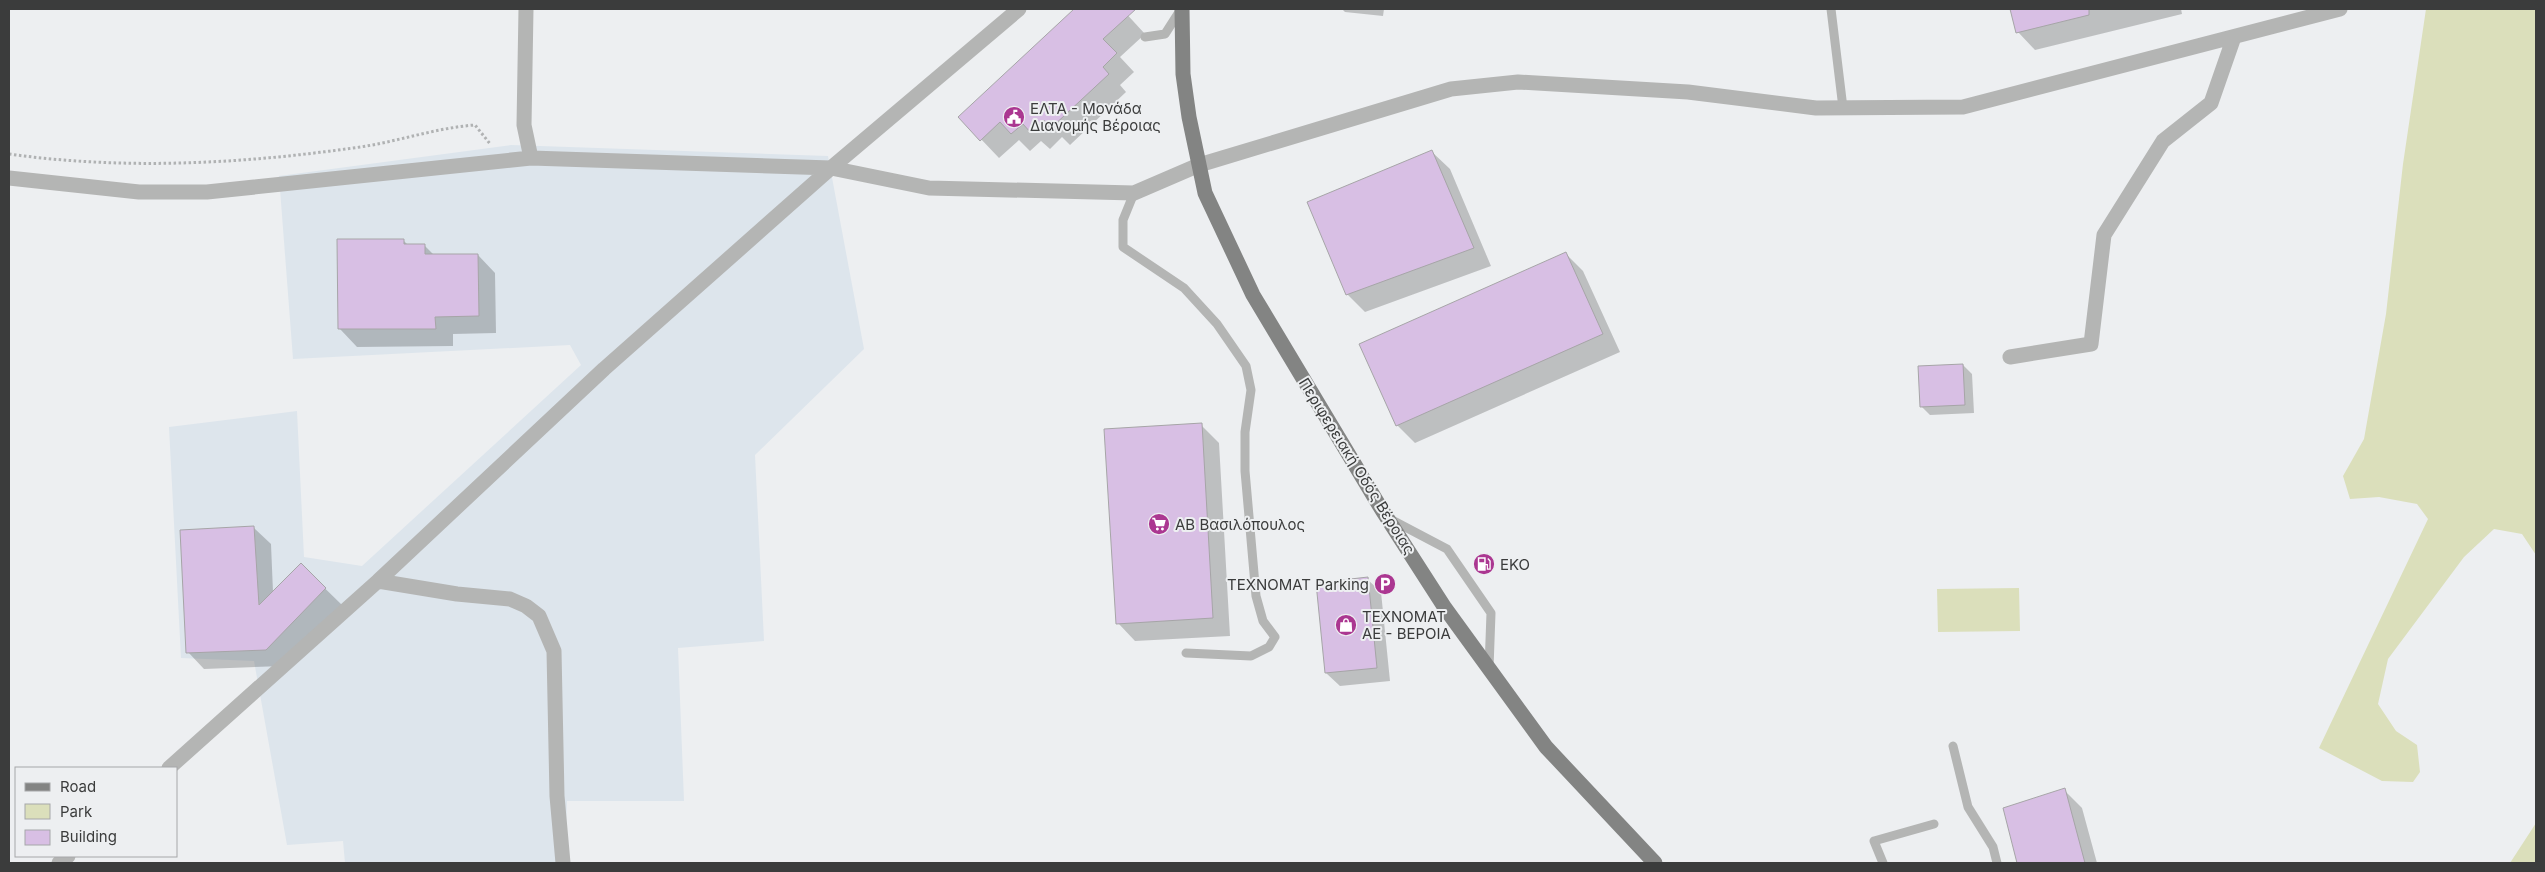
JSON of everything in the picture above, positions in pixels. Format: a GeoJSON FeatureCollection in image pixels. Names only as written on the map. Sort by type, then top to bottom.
{"type":"FeatureCollection","features":[{"type":"Feature","properties":{"kind":"main road","name":"Περιφερειακή Οδός Βέροιας"},"geometry":{"type":"LineString","coordinates":[[1181,9],[1183,74],[1205,193],[1253,295],[1387,518],[1445,608],[1546,747],[1655,863]]}},
{"type":"Feature","properties":{"kind":"street"},"geometry":{"type":"LineString","coordinates":[[526,9],[524,125],[531,158]]}},
{"type":"Feature","properties":{"kind":"street"},"geometry":{"type":"LineString","coordinates":[[170,767],[378,581],[604,369],[831,168],[1019,9]]}},
{"type":"Feature","properties":{"kind":"street"},"geometry":{"type":"LineString","coordinates":[[9,178],[139,192],[207,192],[531,158],[831,168],[929,188],[1134,193],[1199,165],[1451,89],[1518,82],[1688,92],[1816,108],[1963,107],[2340,9]]}},
{"type":"Feature","properties":{"kind":"street"},"geometry":{"type":"LineString","coordinates":[[2010,357],[2091,344],[2104,234],[2163,141],[2211,103],[2234,36]]}},
{"type":"Feature","properties":{"kind":"street"},"geometry":{"type":"LineString","coordinates":[[378,581],[457,594],[510,599],[526,606],[539,616],[554,651],[557,796],[563,863]]}},
{"type":"Feature","properties":{"kind":"lane"},"geometry":{"type":"LineString","coordinates":[[1145,37],[1165,34],[1181,9]]}},
{"type":"Feature","properties":{"kind":"lane"},"geometry":{"type":"LineString","coordinates":[[1831,9],[1843,108]]}},
{"type":"Feature","properties":{"kind":"lane"},"geometry":{"type":"LineString","coordinates":[[1134,193],[1123,220],[1124,248],[1184,288],[1218,324],[1246,366],[1251,390],[1245,432],[1245,471],[1256,596],[1263,621],[1275,637],[1269,648],[1251,656],[1186,653]]}},
{"type":"Feature","properties":{"kind":"lane"},"geometry":{"type":"LineString","coordinates":[[1387,518],[1448,549],[1491,614],[1489,668]]}},
{"type":"Feature","properties":{"kind":"lane"},"geometry":{"type":"LineString","coordinates":[[1953,746],[1968,807],[1993,847],[1997,863]]}},
{"type":"Feature","properties":{"kind":"lane"},"geometry":{"type":"LineString","coordinates":[[1883,863],[1874,841],[1934,824]]}},
{"type":"Feature","properties":{"kind":"path"},"geometry":{"type":"LineString","coordinates":[[9,154],[165,164],[269,158],[354,148],[458,126],[475,125],[504,161]]}},
{"type":"Feature","properties":{"kind":"shaded area"},"geometry":{"type":"Polygon","coordinates":[[[511,145],[828,156],[864,349],[755,455],[764,641],[678,648],[684,801],[567,801],[565,863],[345,863],[343,841],[287,845],[254,661],[181,658],[169,427],[297,411],[304,557],[362,566],[581,365],[570,345],[293,359],[279,176],[511,145]]]}},
{"type":"Feature","properties":{"kind":"green space"},"geometry":{"type":"Polygon","coordinates":[[[2426,9],[2536,9],[2536,555],[2522,534],[2494,529],[2464,557],[2388,659],[2378,704],[2396,731],[2417,745],[2420,772],[2413,782],[2382,781],[2319,748],[2428,519],[2417,504],[2379,497],[2350,499],[2343,476],[2364,439],[2386,314],[2403,164],[2426,9]]]}},
{"type":"Feature","properties":{"kind":"green space"},"geometry":{"type":"Polygon","coordinates":[[[2019,588],[2020,631],[1938,632],[1937,589],[2019,588]]]}},
{"type":"Feature","properties":{"kind":"green space"},"geometry":{"type":"Polygon","coordinates":[[[2536,823],[2536,863],[2510,863],[2536,823]]]}},
{"type":"Feature","properties":{"kind":"building"},"geometry":{"type":"Polygon","coordinates":[[[1074,9],[1136,9],[1103,39],[1117,53],[1103,67],[1109,74],[1051,128],[1044,120],[1031,133],[1023,124],[1011,134],[1000,122],[980,141],[958,117],[1074,9]]]}},
{"type":"Feature","properties":{"kind":"building"},"geometry":{"type":"Polygon","coordinates":[[[2010,9],[2089,9],[2089,15],[2016,33],[2010,9]]]}},
{"type":"Feature","properties":{"kind":"building"},"geometry":{"type":"Polygon","coordinates":[[[1432,150],[1474,248],[1346,295],[1307,202],[1432,150]]]}},
{"type":"Feature","properties":{"kind":"building"},"geometry":{"type":"Polygon","coordinates":[[[337,239],[404,239],[404,244],[425,244],[425,254],[478,254],[479,316],[435,317],[436,329],[338,329],[337,239]]]}},
{"type":"Feature","properties":{"kind":"building"},"geometry":{"type":"Polygon","coordinates":[[[1566,252],[1603,334],[1396,426],[1359,344],[1566,252]]]}},
{"type":"Feature","properties":{"kind":"building"},"geometry":{"type":"Polygon","coordinates":[[[1963,364],[1965,405],[1920,407],[1918,366],[1963,364]]]}},
{"type":"Feature","properties":{"kind":"building","name":"ΑΒ Βασιλόπουλος"},"geometry":{"type":"Polygon","coordinates":[[[1202,423],[1213,618],[1116,624],[1104,429],[1202,423]]]}},
{"type":"Feature","properties":{"kind":"building"},"geometry":{"type":"Polygon","coordinates":[[[254,526],[259,605],[301,563],[326,588],[266,650],[186,653],[180,530],[254,526]]]}},
{"type":"Feature","properties":{"kind":"building","name":"ΤΕΧΝΟΜΑΤ ΑΕ - ΒΕΡΟΙΑ"},"geometry":{"type":"Polygon","coordinates":[[[1368,577],[1377,668],[1325,673],[1316,583],[1368,577]]]}},
{"type":"Feature","properties":{"kind":"building"},"geometry":{"type":"Polygon","coordinates":[[[2065,788],[2085,863],[2017,863],[2003,808],[2065,788]]]}},
{"type":"Feature","properties":{"kind":"place","name":"ΕΛΤΑ - Μονάδα Διανομής Βέροιας"},"geometry":{"type":"Point","coordinates":[1014,117]}},
{"type":"Feature","properties":{"kind":"place","name":"ΑΒ Βασιλόπουλος"},"geometry":{"type":"Point","coordinates":[1159,524]}},
{"type":"Feature","properties":{"kind":"place","name":"EKO"},"geometry":{"type":"Point","coordinates":[1484,564]}},
{"type":"Feature","properties":{"kind":"place","name":"ΤΕΧΝΟΜΑΤ Parking"},"geometry":{"type":"Point","coordinates":[1385,584]}},
{"type":"Feature","properties":{"kind":"place","name":"ΤΕΧΝΟΜΑΤ ΑΕ - ΒΕΡΟΙΑ"},"geometry":{"type":"Point","coordinates":[1346,625]}}]}
